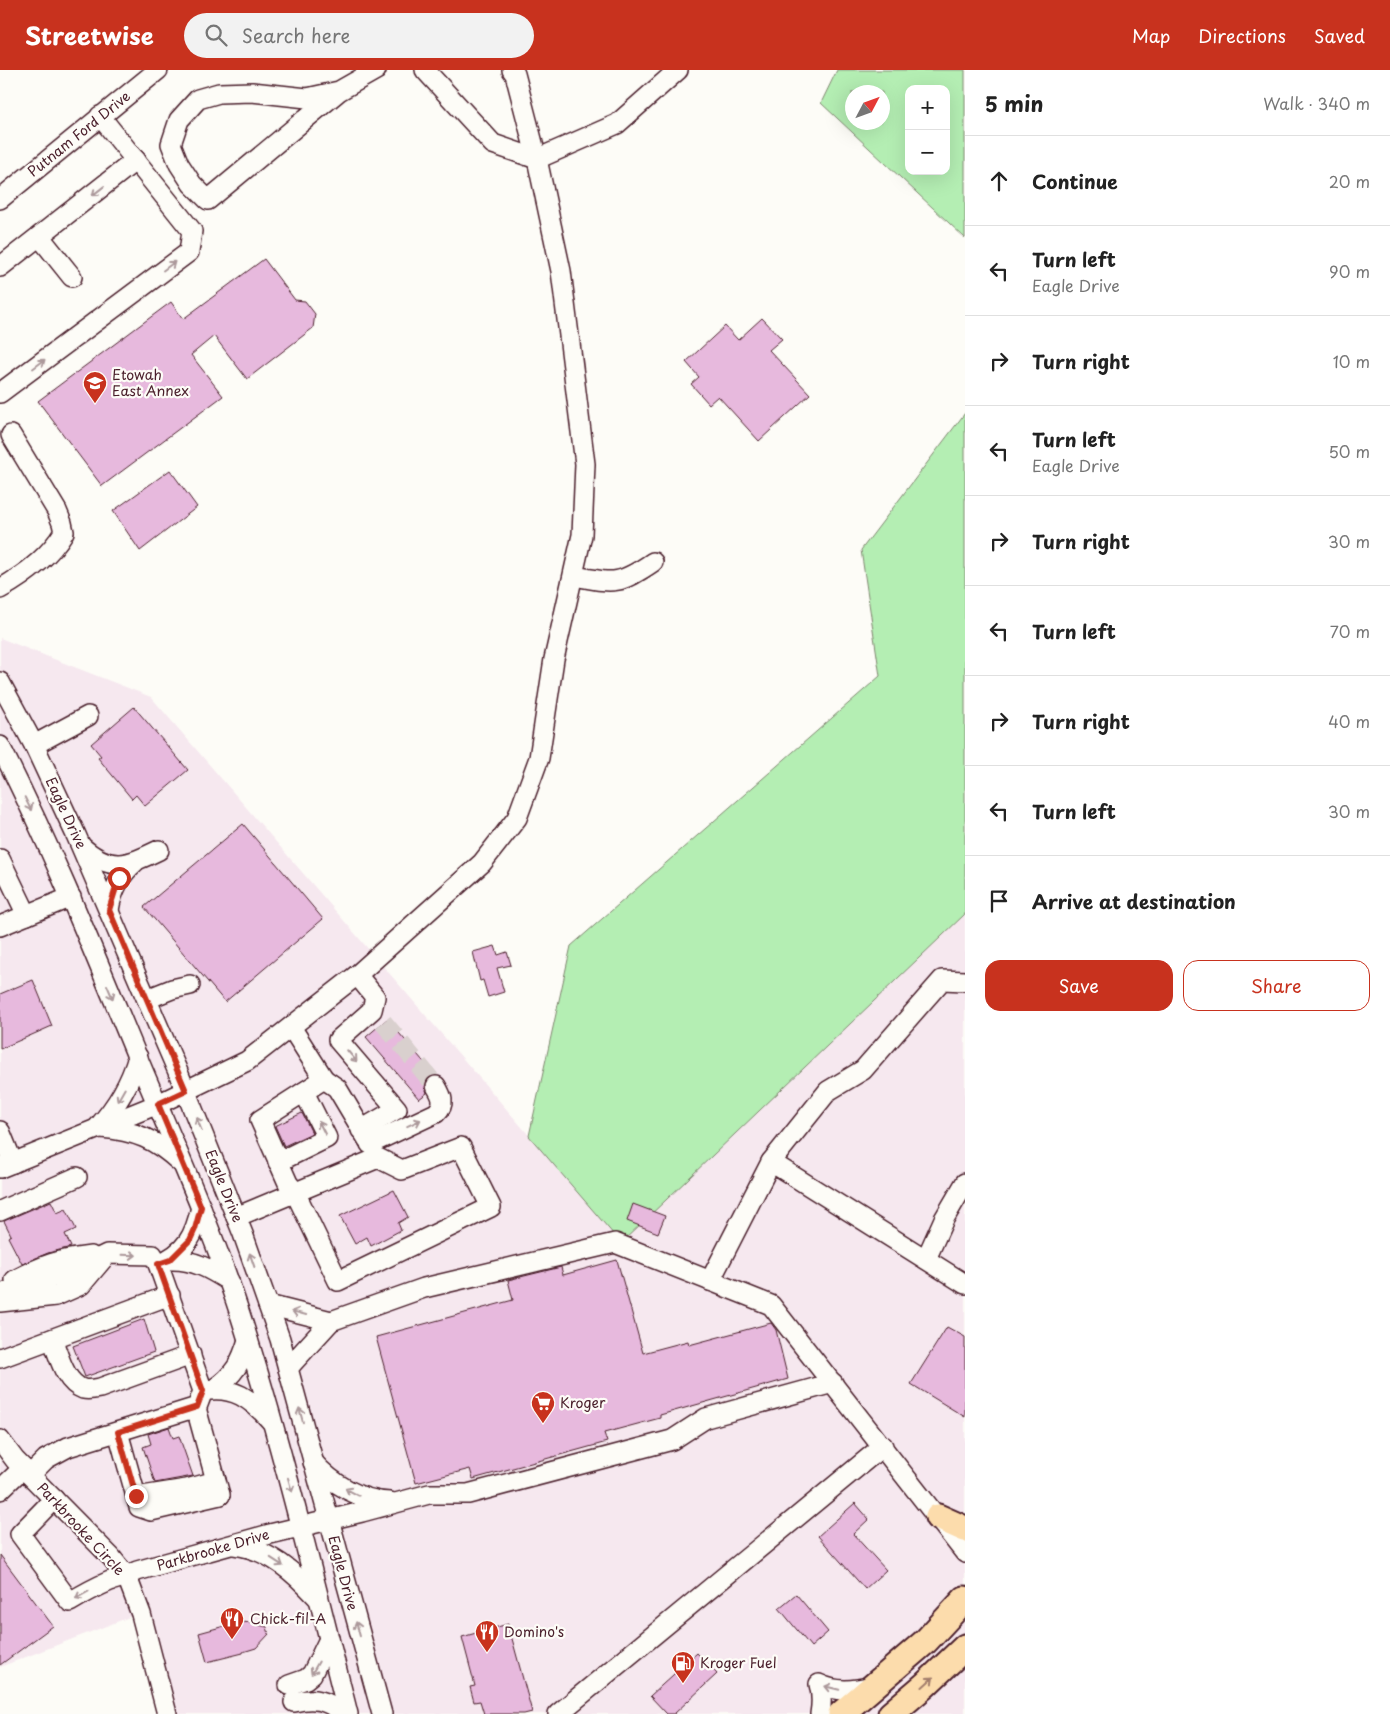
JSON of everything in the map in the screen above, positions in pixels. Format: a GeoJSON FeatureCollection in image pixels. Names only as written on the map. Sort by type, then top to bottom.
{"type":"FeatureCollection","features":[{"type":"Feature","properties":{"kind":"main road"},"geometry":{"type":"LineString","coordinates":[[938,1517],[965,1529]]}},
{"type":"Feature","properties":{"kind":"main road"},"geometry":{"type":"LineString","coordinates":[[841,1714],[926,1641],[965,1599]]}},
{"type":"Feature","properties":{"kind":"main road"},"geometry":{"type":"LineString","coordinates":[[892,1714],[965,1647]]}},
{"type":"Feature","properties":{"kind":"street","name":"Putnam Ford Drive"},"geometry":{"type":"LineString","coordinates":[[0,199],[158,70]]}},
{"type":"Feature","properties":{"kind":"street"},"geometry":{"type":"LineString","coordinates":[[339,91],[307,98],[252,92],[219,93],[198,99],[178,120],[171,144],[179,164],[192,184],[208,200],[339,91],[376,70]]}},
{"type":"Feature","properties":{"kind":"street"},"geometry":{"type":"LineString","coordinates":[[425,70],[493,144],[537,159],[617,124],[678,70]]}},
{"type":"Feature","properties":{"kind":"street"},"geometry":{"type":"LineString","coordinates":[[0,1131],[7,1166],[158,1104],[247,1061],[357,976],[482,863],[517,818],[539,758],[554,659],[582,535],[585,464],[561,271],[537,159],[515,74],[512,70]]}},
{"type":"Feature","properties":{"kind":"street"},"geometry":{"type":"LineString","coordinates":[[0,393],[189,252],[192,231],[100,116]]}},
{"type":"Feature","properties":{"kind":"street"},"geometry":{"type":"LineString","coordinates":[[0,268],[136,160]]}},
{"type":"Feature","properties":{"kind":"street"},"geometry":{"type":"LineString","coordinates":[[40,236],[72,277]]}},
{"type":"Feature","properties":{"kind":"street"},"geometry":{"type":"LineString","coordinates":[[0,589],[34,568],[58,543],[64,532],[57,511],[11,435]]}},
{"type":"Feature","properties":{"kind":"street"},"geometry":{"type":"LineString","coordinates":[[574,576],[612,583],[628,578],[653,562]]}},
{"type":"Feature","properties":{"kind":"street","name":"Eagle Drive"},"geometry":{"type":"LineString","coordinates":[[0,682],[34,745],[81,846],[186,1091],[236,1217],[268,1305],[288,1368],[382,1714]]}},
{"type":"Feature","properties":{"kind":"street"},"geometry":{"type":"LineString","coordinates":[[34,745],[88,716]]}},
{"type":"Feature","properties":{"kind":"street","name":"Eagle Drive"},"geometry":{"type":"LineString","coordinates":[[2,757],[71,897],[184,1165],[229,1281],[248,1340],[301,1526],[348,1714]]}},
{"type":"Feature","properties":{"kind":"street"},"geometry":{"type":"LineString","coordinates":[[81,846],[89,853],[106,862],[122,865],[135,862],[159,850]]}},
{"type":"Feature","properties":{"kind":"street"},"geometry":{"type":"LineString","coordinates":[[0,859],[28,915]]}},
{"type":"Feature","properties":{"kind":"street"},"geometry":{"type":"LineString","coordinates":[[109,910],[119,878],[135,862]]}},
{"type":"Feature","properties":{"kind":"street"},"geometry":{"type":"LineString","coordinates":[[0,926],[71,897]]}},
{"type":"Feature","properties":{"kind":"street"},"geometry":{"type":"LineString","coordinates":[[357,976],[375,998],[378,1016],[338,1040],[397,1110],[370,1144]]}},
{"type":"Feature","properties":{"kind":"street"},"geometry":{"type":"LineString","coordinates":[[710,1281],[772,1162],[828,1091],[863,1070],[942,980],[965,981]]}},
{"type":"Feature","properties":{"kind":"street"},"geometry":{"type":"LineString","coordinates":[[147,999],[172,989],[190,985]]}},
{"type":"Feature","properties":{"kind":"street"},"geometry":{"type":"LineString","coordinates":[[290,1027],[324,1079],[337,1088],[370,1144],[402,1170],[461,1146],[491,1207],[338,1281],[295,1192],[288,1183],[260,1120],[324,1079]]}},
{"type":"Feature","properties":{"kind":"street"},"geometry":{"type":"LineString","coordinates":[[97,1128],[120,1098],[138,1058]]}},
{"type":"Feature","properties":{"kind":"street"},"geometry":{"type":"LineString","coordinates":[[236,1217],[295,1192],[370,1144],[436,1113],[442,1108],[443,1102],[436,1086]]}},
{"type":"Feature","properties":{"kind":"street"},"geometry":{"type":"LineString","coordinates":[[278,1162],[328,1138],[304,1092]]}},
{"type":"Feature","properties":{"kind":"street"},"geometry":{"type":"LineString","coordinates":[[97,1128],[139,1134],[157,1143],[184,1165]]}},
{"type":"Feature","properties":{"kind":"street"},"geometry":{"type":"LineString","coordinates":[[772,1162],[965,1284]]}},
{"type":"Feature","properties":{"kind":"street"},"geometry":{"type":"LineString","coordinates":[[0,1210],[77,1178]]}},
{"type":"Feature","properties":{"kind":"street"},"geometry":{"type":"LineString","coordinates":[[926,1259],[944,1219],[965,1182]]}},
{"type":"Feature","properties":{"kind":"street"},"geometry":{"type":"LineString","coordinates":[[160,1260],[185,1246],[195,1229],[201,1207]]}},
{"type":"Feature","properties":{"kind":"street"},"geometry":{"type":"LineString","coordinates":[[288,1368],[330,1321],[424,1288],[615,1243],[771,1305],[965,1553]]}},
{"type":"Feature","properties":{"kind":"street"},"geometry":{"type":"LineString","coordinates":[[0,1302],[56,1296],[81,1285],[107,1254]]}},
{"type":"Feature","properties":{"kind":"street"},"geometry":{"type":"LineString","coordinates":[[0,1293],[70,1272],[107,1254],[160,1260],[181,1259],[207,1268],[229,1281]]}},
{"type":"Feature","properties":{"kind":"street"},"geometry":{"type":"LineString","coordinates":[[160,1260],[170,1295],[205,1396],[218,1488]]}},
{"type":"Feature","properties":{"kind":"street"},"geometry":{"type":"LineString","coordinates":[[0,1358],[170,1295]]}},
{"type":"Feature","properties":{"kind":"street"},"geometry":{"type":"LineString","coordinates":[[268,1305],[330,1321]]}},
{"type":"Feature","properties":{"kind":"street"},"geometry":{"type":"LineString","coordinates":[[52,1338],[66,1374],[74,1384],[85,1390],[100,1388],[190,1355]]}},
{"type":"Feature","properties":{"kind":"street"},"geometry":{"type":"LineString","coordinates":[[205,1396],[231,1375],[238,1366],[248,1340]]}},
{"type":"Feature","properties":{"kind":"street","name":"Parkbrooke Drive"},"geometry":{"type":"LineString","coordinates":[[54,1499],[20,1534],[70,1602],[112,1581],[127,1578],[137,1571],[301,1526],[429,1494],[468,1494],[672,1440],[706,1418],[833,1384]]}},
{"type":"Feature","properties":{"kind":"street"},"geometry":{"type":"LineString","coordinates":[[0,1490],[46,1459],[68,1447],[118,1432],[205,1396],[228,1390],[246,1397],[272,1422]]}},
{"type":"Feature","properties":{"kind":"street"},"geometry":{"type":"LineString","coordinates":[[118,1432],[137,1502],[159,1520],[189,1514],[218,1488]]}},
{"type":"Feature","properties":{"kind":"street","name":"Parkbrooke Circle"},"geometry":{"type":"LineString","coordinates":[[0,1440],[26,1472],[111,1557],[127,1578],[141,1614],[168,1714]]}},
{"type":"Feature","properties":{"kind":"street"},"geometry":{"type":"LineString","coordinates":[[567,1711],[883,1446]]}},
{"type":"Feature","properties":{"kind":"street"},"geometry":{"type":"LineString","coordinates":[[313,1462],[329,1477],[357,1495],[383,1502],[399,1502]]}},
{"type":"Feature","properties":{"kind":"street"},"geometry":{"type":"LineString","coordinates":[[137,1502],[187,1489],[218,1488]]}},
{"type":"Feature","properties":{"kind":"street"},"geometry":{"type":"LineString","coordinates":[[232,1545],[255,1549],[277,1561],[300,1579],[319,1599]]}},
{"type":"Feature","properties":{"kind":"street"},"geometry":{"type":"LineString","coordinates":[[329,1639],[312,1674],[291,1693],[306,1699],[321,1700],[344,1714]]}},
{"type":"Feature","properties":{"kind":"street"},"geometry":{"type":"LineString","coordinates":[[820,1714],[822,1694],[819,1684],[828,1688],[848,1691],[875,1686]]}},
{"type":"Feature","properties":{"kind":"shaded area"},"geometry":{"type":"Polygon","coordinates":[[[0,638],[151,697],[621,1242],[965,914],[965,1714],[158,1714],[132,1616],[0,1667],[0,638]]]}},
{"type":"Feature","properties":{"kind":"green space"},"geometry":{"type":"Polygon","coordinates":[[[837,70],[965,70],[965,238],[850,130],[890,130],[890,85],[845,85],[845,126],[821,103],[837,70]]]}},
{"type":"Feature","properties":{"kind":"green space"},"geometry":{"type":"Polygon","coordinates":[[[965,413],[965,914],[621,1243],[529,1136],[571,946],[880,676],[861,550],[965,413]]]}},
{"type":"Feature","properties":{"kind":"building"},"geometry":{"type":"Polygon","coordinates":[[[264,259],[295,300],[305,301],[315,314],[313,328],[247,379],[214,336],[191,355],[223,396],[102,486],[38,401],[171,302],[183,319],[264,259]]]}},
{"type":"Feature","properties":{"kind":"building"},"geometry":{"type":"Polygon","coordinates":[[[762,318],[782,339],[769,350],[810,394],[759,441],[718,396],[709,404],[691,384],[699,377],[686,362],[725,326],[738,340],[762,318]]]}},
{"type":"Feature","properties":{"kind":"building"},"geometry":{"type":"Polygon","coordinates":[[[170,470],[197,507],[140,551],[113,511],[170,470]]]}},
{"type":"Feature","properties":{"kind":"building"},"geometry":{"type":"Polygon","coordinates":[[[134,707],[188,770],[145,806],[136,795],[132,799],[98,758],[101,756],[91,744],[134,707]]]}},
{"type":"Feature","properties":{"kind":"building"},"geometry":{"type":"Polygon","coordinates":[[[243,824],[323,919],[225,1002],[144,907],[243,824]]]}},
{"type":"Feature","properties":{"kind":"building"},"geometry":{"type":"Polygon","coordinates":[[[495,946],[498,955],[507,952],[511,965],[497,968],[504,992],[488,997],[483,980],[480,981],[473,952],[495,946]]]}},
{"type":"Feature","properties":{"kind":"building"},"geometry":{"type":"Polygon","coordinates":[[[33,980],[52,1026],[0,1049],[0,994],[33,980]]]}},
{"type":"Feature","properties":{"kind":"building"},"geometry":{"type":"Polygon","coordinates":[[[387,1019],[435,1075],[427,1080],[425,1087],[427,1093],[419,1099],[366,1037],[387,1019]]]}},
{"type":"Feature","properties":{"kind":"building"},"geometry":{"type":"Polygon","coordinates":[[[302,1113],[312,1133],[284,1146],[275,1126],[302,1113]]]}},
{"type":"Feature","properties":{"kind":"building"},"geometry":{"type":"Polygon","coordinates":[[[394,1190],[408,1217],[398,1223],[401,1230],[371,1246],[367,1237],[355,1244],[340,1216],[394,1190]]]}},
{"type":"Feature","properties":{"kind":"building"},"geometry":{"type":"Polygon","coordinates":[[[51,1201],[57,1213],[66,1209],[76,1229],[65,1234],[71,1247],[48,1253],[22,1264],[8,1237],[11,1235],[4,1221],[51,1201]]]}},
{"type":"Feature","properties":{"kind":"building"},"geometry":{"type":"Polygon","coordinates":[[[633,1204],[665,1216],[658,1233],[627,1221],[633,1204]]]}},
{"type":"Feature","properties":{"kind":"building"},"geometry":{"type":"Polygon","coordinates":[[[617,1260],[643,1353],[688,1341],[689,1345],[771,1323],[776,1330],[788,1379],[660,1415],[660,1418],[604,1433],[607,1442],[473,1479],[470,1469],[416,1483],[376,1337],[513,1300],[508,1280],[561,1267],[563,1275],[617,1260]]]}},
{"type":"Feature","properties":{"kind":"building"},"geometry":{"type":"Polygon","coordinates":[[[144,1319],[154,1352],[85,1377],[73,1346],[144,1319]]]}},
{"type":"Feature","properties":{"kind":"building"},"geometry":{"type":"Polygon","coordinates":[[[947,1327],[965,1337],[965,1417],[911,1384],[947,1327]]]}},
{"type":"Feature","properties":{"kind":"building"},"geometry":{"type":"Polygon","coordinates":[[[169,1427],[173,1438],[179,1436],[193,1476],[155,1483],[143,1447],[151,1444],[148,1434],[169,1427]]]}},
{"type":"Feature","properties":{"kind":"building"},"geometry":{"type":"Polygon","coordinates":[[[855,1503],[869,1519],[853,1534],[886,1570],[865,1589],[818,1536],[855,1503]]]}},
{"type":"Feature","properties":{"kind":"building"},"geometry":{"type":"Polygon","coordinates":[[[0,1555],[53,1626],[0,1665],[0,1555]]]}},
{"type":"Feature","properties":{"kind":"building"},"geometry":{"type":"Polygon","coordinates":[[[796,1594],[828,1632],[811,1647],[779,1608],[796,1594]]]}},
{"type":"Feature","properties":{"kind":"building","name":"Chick-fil-A"},"geometry":{"type":"Polygon","coordinates":[[[239,1622],[258,1623],[267,1627],[269,1634],[256,1648],[207,1662],[199,1633],[239,1622]]]}},
{"type":"Feature","properties":{"kind":"building"},"geometry":{"type":"Polygon","coordinates":[[[508,1624],[532,1712],[524,1714],[484,1714],[480,1701],[474,1702],[470,1687],[475,1686],[462,1637],[508,1624]]]}},
{"type":"Feature","properties":{"kind":"building"},"geometry":{"type":"Polygon","coordinates":[[[697,1653],[717,1674],[674,1714],[667,1714],[650,1696],[697,1653]]]}},
{"type":"Feature","properties":{"kind":"tunnel"},"geometry":{"type":"LineString","coordinates":[[383,1022],[436,1086]]}},
{"type":"Feature","properties":{"kind":"place","name":"Etowah East Annex"},"geometry":{"type":"Point","coordinates":[95,404]}},
{"type":"Feature","properties":{"kind":"place","name":"Kroger"},"geometry":{"type":"Point","coordinates":[543,1424]}},
{"type":"Feature","properties":{"kind":"place","name":"Chick-fil-A"},"geometry":{"type":"Point","coordinates":[232,1640]}},
{"type":"Feature","properties":{"kind":"place","name":"Domino's"},"geometry":{"type":"Point","coordinates":[487,1653]}},
{"type":"Feature","properties":{"kind":"place","name":"Kroger Fuel"},"geometry":{"type":"Point","coordinates":[683,1684]}},
{"type":"Feature","properties":{"kind":"route"},"geometry":{"type":"LineString","coordinates":[[119,878],[109,910],[186,1091],[158,1104],[201,1207],[190,1240],[170,1260],[158,1264],[203,1391],[197,1407],[118,1432],[136,1496]]}}]}
